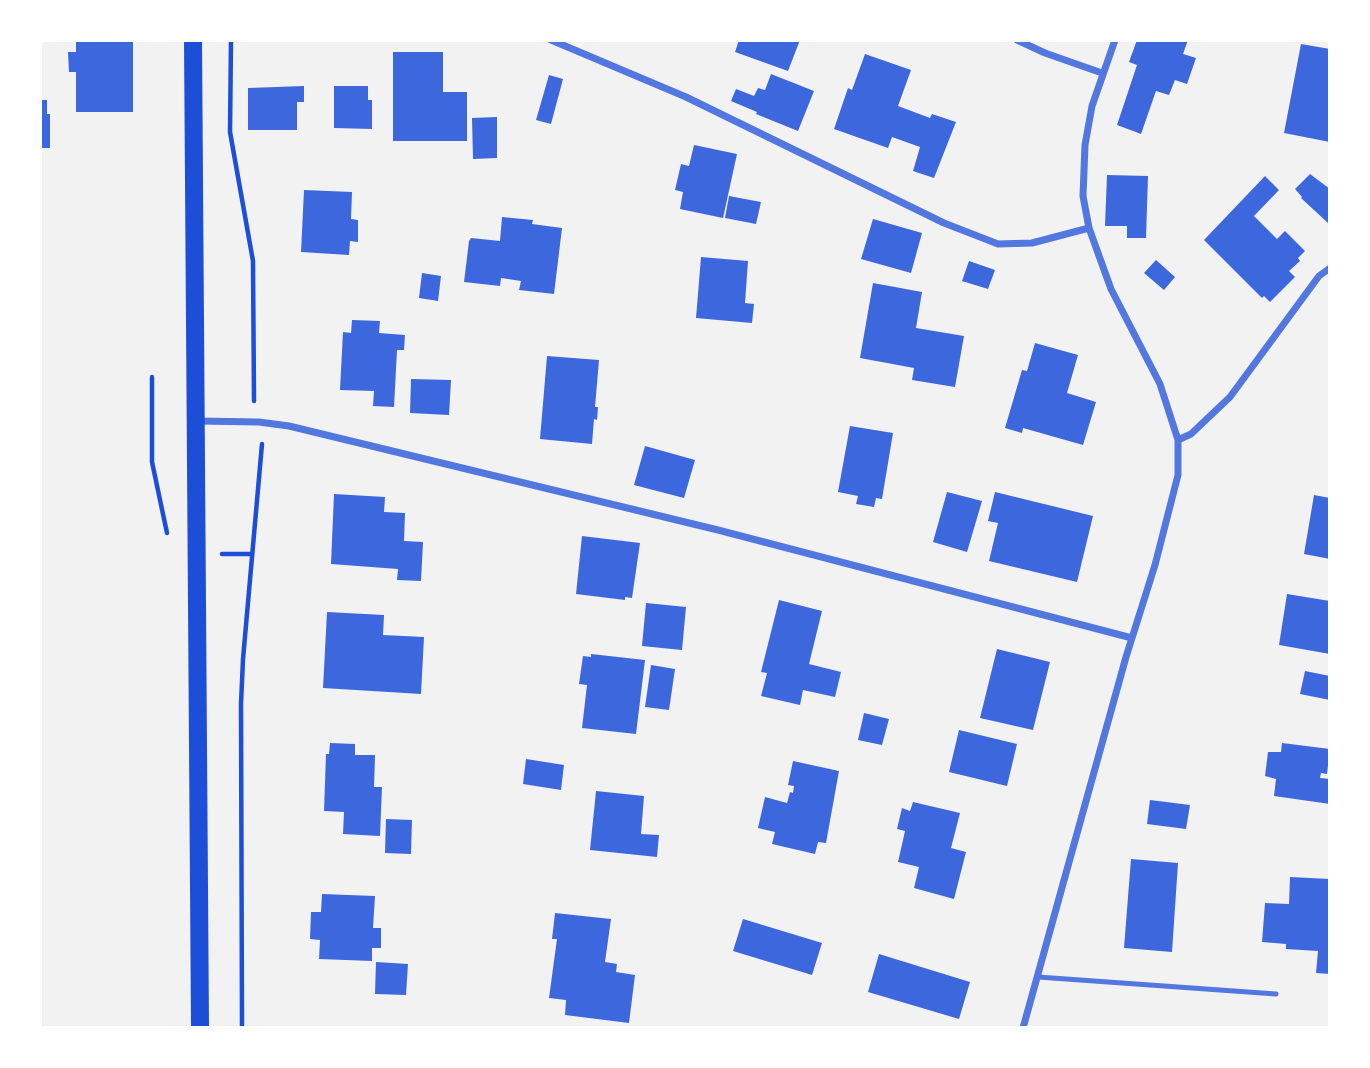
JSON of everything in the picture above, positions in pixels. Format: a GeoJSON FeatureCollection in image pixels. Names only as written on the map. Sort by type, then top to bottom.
{"type":"FeatureCollection","features":[{"type":"Feature","properties":{"kind":"main road"},"geometry":{"type":"LineString","coordinates":[[193,40],[200,1028]]}},
{"type":"Feature","properties":{"kind":"street"},"geometry":{"type":"LineString","coordinates":[[551,40],[686,97],[944,223],[998,244],[1031,243],[1089,228]]}},
{"type":"Feature","properties":{"kind":"street"},"geometry":{"type":"LineString","coordinates":[[1017,40],[1102,73]]}},
{"type":"Feature","properties":{"kind":"street"},"geometry":{"type":"LineString","coordinates":[[1023,1028],[1132,638],[1155,565],[1178,475],[1178,440],[1160,384],[1111,289],[1089,228],[1083,197],[1085,145],[1091,106],[1115,40]]}},
{"type":"Feature","properties":{"kind":"street"},"geometry":{"type":"LineString","coordinates":[[1178,440],[1191,434],[1230,397],[1319,276],[1330,268]]}},
{"type":"Feature","properties":{"kind":"street"},"geometry":{"type":"LineString","coordinates":[[196,421],[259,422],[323,434],[718,530],[1132,638]]}},
{"type":"Feature","properties":{"kind":"lane"},"geometry":{"type":"LineString","coordinates":[[1038,977],[1276,993]]}},
{"type":"Feature","properties":{"kind":"path"},"geometry":{"type":"LineString","coordinates":[[230,40],[230,132],[253,261],[254,410],[263,435],[243,659],[242,1028]]}},
{"type":"Feature","properties":{"kind":"building"},"geometry":{"type":"Polygon","coordinates":[[[76,40],[133,40],[133,112],[76,112],[76,72],[69,72],[68,52],[76,52],[76,40]]]}},
{"type":"Feature","properties":{"kind":"building"},"geometry":{"type":"Polygon","coordinates":[[[739,40],[800,40],[788,71],[735,52],[739,40]]]}},
{"type":"Feature","properties":{"kind":"building"},"geometry":{"type":"Polygon","coordinates":[[[1137,40],[1188,40],[1183,54],[1196,58],[1187,84],[1175,80],[1169,95],[1156,91],[1141,134],[1117,125],[1137,65],[1129,62],[1137,40]]]}},
{"type":"Feature","properties":{"kind":"building"},"geometry":{"type":"Polygon","coordinates":[[[1301,44],[1330,49],[1330,142],[1284,133],[1301,44]]]}},
{"type":"Feature","properties":{"kind":"building"},"geometry":{"type":"Polygon","coordinates":[[[393,52],[443,52],[443,92],[467,92],[467,141],[393,141],[393,52]]]}},
{"type":"Feature","properties":{"kind":"building"},"geometry":{"type":"Polygon","coordinates":[[[865,54],[911,70],[898,106],[930,118],[932,114],[956,122],[934,178],[913,171],[920,147],[892,137],[888,148],[834,129],[848,88],[852,90],[865,54]]]}},
{"type":"Feature","properties":{"kind":"building"},"geometry":{"type":"Polygon","coordinates":[[[771,74],[814,91],[798,131],[731,101],[736,89],[754,96],[758,88],[765,90],[771,74]]]}},
{"type":"Feature","properties":{"kind":"building"},"geometry":{"type":"Polygon","coordinates":[[[549,75],[563,79],[551,124],[536,120],[549,75]]]}},
{"type":"Feature","properties":{"kind":"building"},"geometry":{"type":"Polygon","coordinates":[[[304,86],[304,102],[297,102],[297,130],[248,130],[248,88],[304,86]]]}},
{"type":"Feature","properties":{"kind":"building"},"geometry":{"type":"Polygon","coordinates":[[[334,86],[368,86],[368,100],[372,100],[372,129],[334,128],[334,86]]]}},
{"type":"Feature","properties":{"kind":"building"},"geometry":{"type":"Polygon","coordinates":[[[40,100],[47,100],[47,114],[50,114],[50,148],[40,148],[40,100]]]}},
{"type":"Feature","properties":{"kind":"building"},"geometry":{"type":"Polygon","coordinates":[[[497,117],[497,158],[473,159],[472,118],[497,117]]]}},
{"type":"Feature","properties":{"kind":"building"},"geometry":{"type":"Polygon","coordinates":[[[694,145],[737,154],[723,218],[680,209],[683,192],[675,190],[681,164],[689,166],[694,145]]]}},
{"type":"Feature","properties":{"kind":"building"},"geometry":{"type":"Polygon","coordinates":[[[1310,174],[1330,189],[1328,223],[1295,189],[1310,174]]]}},
{"type":"Feature","properties":{"kind":"building"},"geometry":{"type":"Polygon","coordinates":[[[1107,175],[1148,176],[1146,238],[1127,238],[1127,226],[1105,226],[1107,175]]]}},
{"type":"Feature","properties":{"kind":"building"},"geometry":{"type":"Polygon","coordinates":[[[1265,176],[1279,190],[1254,216],[1277,239],[1285,231],[1305,251],[1298,258],[1300,261],[1289,271],[1295,277],[1270,302],[1264,296],[1262,298],[1204,240],[1265,176]]]}},
{"type":"Feature","properties":{"kind":"building"},"geometry":{"type":"Polygon","coordinates":[[[304,190],[352,192],[351,219],[358,220],[358,242],[350,241],[349,255],[301,252],[304,190]]]}},
{"type":"Feature","properties":{"kind":"building"},"geometry":{"type":"Polygon","coordinates":[[[729,196],[761,202],[756,224],[725,218],[729,196]]]}},
{"type":"Feature","properties":{"kind":"building"},"geometry":{"type":"Polygon","coordinates":[[[502,217],[533,220],[532,224],[562,228],[554,294],[519,290],[521,281],[501,278],[500,286],[464,282],[469,241],[471,238],[500,241],[502,217]]]}},
{"type":"Feature","properties":{"kind":"building"},"geometry":{"type":"Polygon","coordinates":[[[873,219],[922,233],[911,273],[861,259],[873,219]]]}},
{"type":"Feature","properties":{"kind":"building"},"geometry":{"type":"Polygon","coordinates":[[[701,257],[748,261],[745,303],[754,304],[752,323],[696,318],[701,257]]]}},
{"type":"Feature","properties":{"kind":"building"},"geometry":{"type":"Polygon","coordinates":[[[1156,260],[1175,277],[1164,290],[1144,273],[1156,260]]]}},
{"type":"Feature","properties":{"kind":"building"},"geometry":{"type":"Polygon","coordinates":[[[969,261],[995,270],[988,289],[962,281],[969,261]]]}},
{"type":"Feature","properties":{"kind":"building"},"geometry":{"type":"Polygon","coordinates":[[[422,273],[441,276],[438,301],[419,298],[422,273]]]}},
{"type":"Feature","properties":{"kind":"building"},"geometry":{"type":"Polygon","coordinates":[[[873,283],[922,292],[916,328],[964,336],[955,387],[912,380],[914,368],[860,358],[873,283]]]}},
{"type":"Feature","properties":{"kind":"building"},"geometry":{"type":"Polygon","coordinates":[[[352,320],[380,321],[379,333],[405,335],[404,350],[397,350],[394,407],[373,406],[374,391],[340,390],[343,332],[351,333],[352,320]]]}},
{"type":"Feature","properties":{"kind":"building"},"geometry":{"type":"Polygon","coordinates":[[[1035,343],[1078,355],[1067,393],[1096,402],[1083,445],[1023,428],[1022,433],[1005,428],[1022,370],[1027,371],[1035,343]]]}},
{"type":"Feature","properties":{"kind":"building"},"geometry":{"type":"Polygon","coordinates":[[[547,356],[599,360],[595,407],[598,407],[597,420],[594,419],[592,444],[540,439],[547,356]]]}},
{"type":"Feature","properties":{"kind":"building"},"geometry":{"type":"Polygon","coordinates":[[[411,379],[451,380],[449,415],[410,413],[411,379]]]}},
{"type":"Feature","properties":{"kind":"building"},"geometry":{"type":"Polygon","coordinates":[[[850,426],[893,433],[882,499],[876,498],[874,507],[856,504],[858,496],[838,492],[850,426]]]}},
{"type":"Feature","properties":{"kind":"building"},"geometry":{"type":"Polygon","coordinates":[[[645,446],[695,460],[684,498],[634,485],[645,446]]]}},
{"type":"Feature","properties":{"kind":"building"},"geometry":{"type":"Polygon","coordinates":[[[947,492],[982,501],[967,552],[933,542],[947,492]]]}},
{"type":"Feature","properties":{"kind":"building"},"geometry":{"type":"Polygon","coordinates":[[[995,492],[1093,516],[1077,582],[989,561],[998,523],[988,521],[995,492]]]}},
{"type":"Feature","properties":{"kind":"building"},"geometry":{"type":"Polygon","coordinates":[[[334,494],[385,497],[384,512],[405,513],[404,541],[423,542],[421,581],[397,580],[398,569],[331,564],[334,494]]]}},
{"type":"Feature","properties":{"kind":"building"},"geometry":{"type":"Polygon","coordinates":[[[1314,495],[1330,498],[1330,559],[1304,554],[1314,495]]]}},
{"type":"Feature","properties":{"kind":"building"},"geometry":{"type":"Polygon","coordinates":[[[582,536],[640,543],[632,598],[625,597],[625,600],[576,594],[582,536]]]}},
{"type":"Feature","properties":{"kind":"building"},"geometry":{"type":"Polygon","coordinates":[[[1287,594],[1330,601],[1330,654],[1279,645],[1287,594]]]}},
{"type":"Feature","properties":{"kind":"building"},"geometry":{"type":"Polygon","coordinates":[[[779,600],[822,611],[809,664],[841,672],[835,697],[803,690],[800,705],[761,696],[767,673],[761,672],[779,600]]]}},
{"type":"Feature","properties":{"kind":"building"},"geometry":{"type":"Polygon","coordinates":[[[646,603],[686,607],[682,650],[642,646],[646,603]]]}},
{"type":"Feature","properties":{"kind":"building"},"geometry":{"type":"Polygon","coordinates":[[[327,612],[384,615],[383,635],[424,637],[421,694],[323,688],[327,612]]]}},
{"type":"Feature","properties":{"kind":"building"},"geometry":{"type":"Polygon","coordinates":[[[997,649],[1050,662],[1033,730],[980,718],[997,649]]]}},
{"type":"Feature","properties":{"kind":"building"},"geometry":{"type":"Polygon","coordinates":[[[591,654],[645,660],[636,734],[582,728],[587,685],[579,684],[583,656],[591,657],[591,654]]]}},
{"type":"Feature","properties":{"kind":"building"},"geometry":{"type":"Polygon","coordinates":[[[651,665],[675,669],[669,710],[645,707],[651,665]]]}},
{"type":"Feature","properties":{"kind":"building"},"geometry":{"type":"Polygon","coordinates":[[[1305,671],[1330,676],[1330,700],[1300,694],[1305,671]]]}},
{"type":"Feature","properties":{"kind":"building"},"geometry":{"type":"Polygon","coordinates":[[[864,713],[889,719],[882,745],[858,740],[864,713]]]}},
{"type":"Feature","properties":{"kind":"building"},"geometry":{"type":"Polygon","coordinates":[[[959,730],[1017,744],[1007,786],[949,772],[959,730]]]}},
{"type":"Feature","properties":{"kind":"building"},"geometry":{"type":"Polygon","coordinates":[[[330,743],[355,744],[355,755],[375,755],[374,787],[382,787],[380,836],[343,834],[344,812],[324,811],[326,754],[329,754],[330,743]]]}},
{"type":"Feature","properties":{"kind":"building"},"geometry":{"type":"Polygon","coordinates":[[[1282,743],[1330,749],[1327,774],[1321,773],[1320,778],[1330,779],[1330,804],[1274,796],[1276,779],[1265,776],[1268,752],[1281,752],[1282,743]]]}},
{"type":"Feature","properties":{"kind":"building"},"geometry":{"type":"Polygon","coordinates":[[[526,759],[564,765],[561,790],[523,784],[526,759]]]}},
{"type":"Feature","properties":{"kind":"building"},"geometry":{"type":"Polygon","coordinates":[[[793,761],[839,771],[826,843],[818,842],[815,854],[772,844],[775,832],[758,828],[765,797],[787,803],[790,792],[793,793],[794,786],[788,785],[793,761]]]}},
{"type":"Feature","properties":{"kind":"building"},"geometry":{"type":"Polygon","coordinates":[[[596,791],[644,796],[641,834],[659,835],[657,857],[590,850],[596,791]]]}},
{"type":"Feature","properties":{"kind":"building"},"geometry":{"type":"Polygon","coordinates":[[[1150,800],[1190,805],[1186,829],[1147,824],[1150,800]]]}},
{"type":"Feature","properties":{"kind":"building"},"geometry":{"type":"Polygon","coordinates":[[[913,802],[960,813],[951,848],[966,852],[954,899],[914,888],[919,867],[898,862],[905,831],[897,829],[902,808],[910,811],[913,802]]]}},
{"type":"Feature","properties":{"kind":"building"},"geometry":{"type":"Polygon","coordinates":[[[386,819],[412,820],[411,854],[385,853],[386,819]]]}},
{"type":"Feature","properties":{"kind":"building"},"geometry":{"type":"Polygon","coordinates":[[[1131,859],[1178,863],[1172,952],[1124,948],[1131,859]]]}},
{"type":"Feature","properties":{"kind":"building"},"geometry":{"type":"Polygon","coordinates":[[[1290,877],[1330,879],[1330,974],[1316,973],[1318,951],[1286,949],[1286,944],[1262,942],[1265,903],[1289,904],[1290,877]]]}},
{"type":"Feature","properties":{"kind":"building"},"geometry":{"type":"Polygon","coordinates":[[[322,894],[375,896],[373,928],[381,928],[381,948],[372,948],[372,961],[319,959],[320,940],[310,939],[311,912],[321,912],[322,894]]]}},
{"type":"Feature","properties":{"kind":"building"},"geometry":{"type":"Polygon","coordinates":[[[555,913],[611,919],[605,962],[617,964],[616,972],[635,975],[629,1023],[565,1015],[566,1000],[549,998],[557,939],[552,939],[555,913]]]}},
{"type":"Feature","properties":{"kind":"building"},"geometry":{"type":"Polygon","coordinates":[[[743,919],[822,943],[812,975],[733,951],[743,919]]]}},
{"type":"Feature","properties":{"kind":"building"},"geometry":{"type":"Polygon","coordinates":[[[879,954],[970,982],[959,1019],[868,992],[879,954]]]}},
{"type":"Feature","properties":{"kind":"building"},"geometry":{"type":"Polygon","coordinates":[[[376,962],[408,964],[406,995],[375,994],[376,962]]]}}]}
